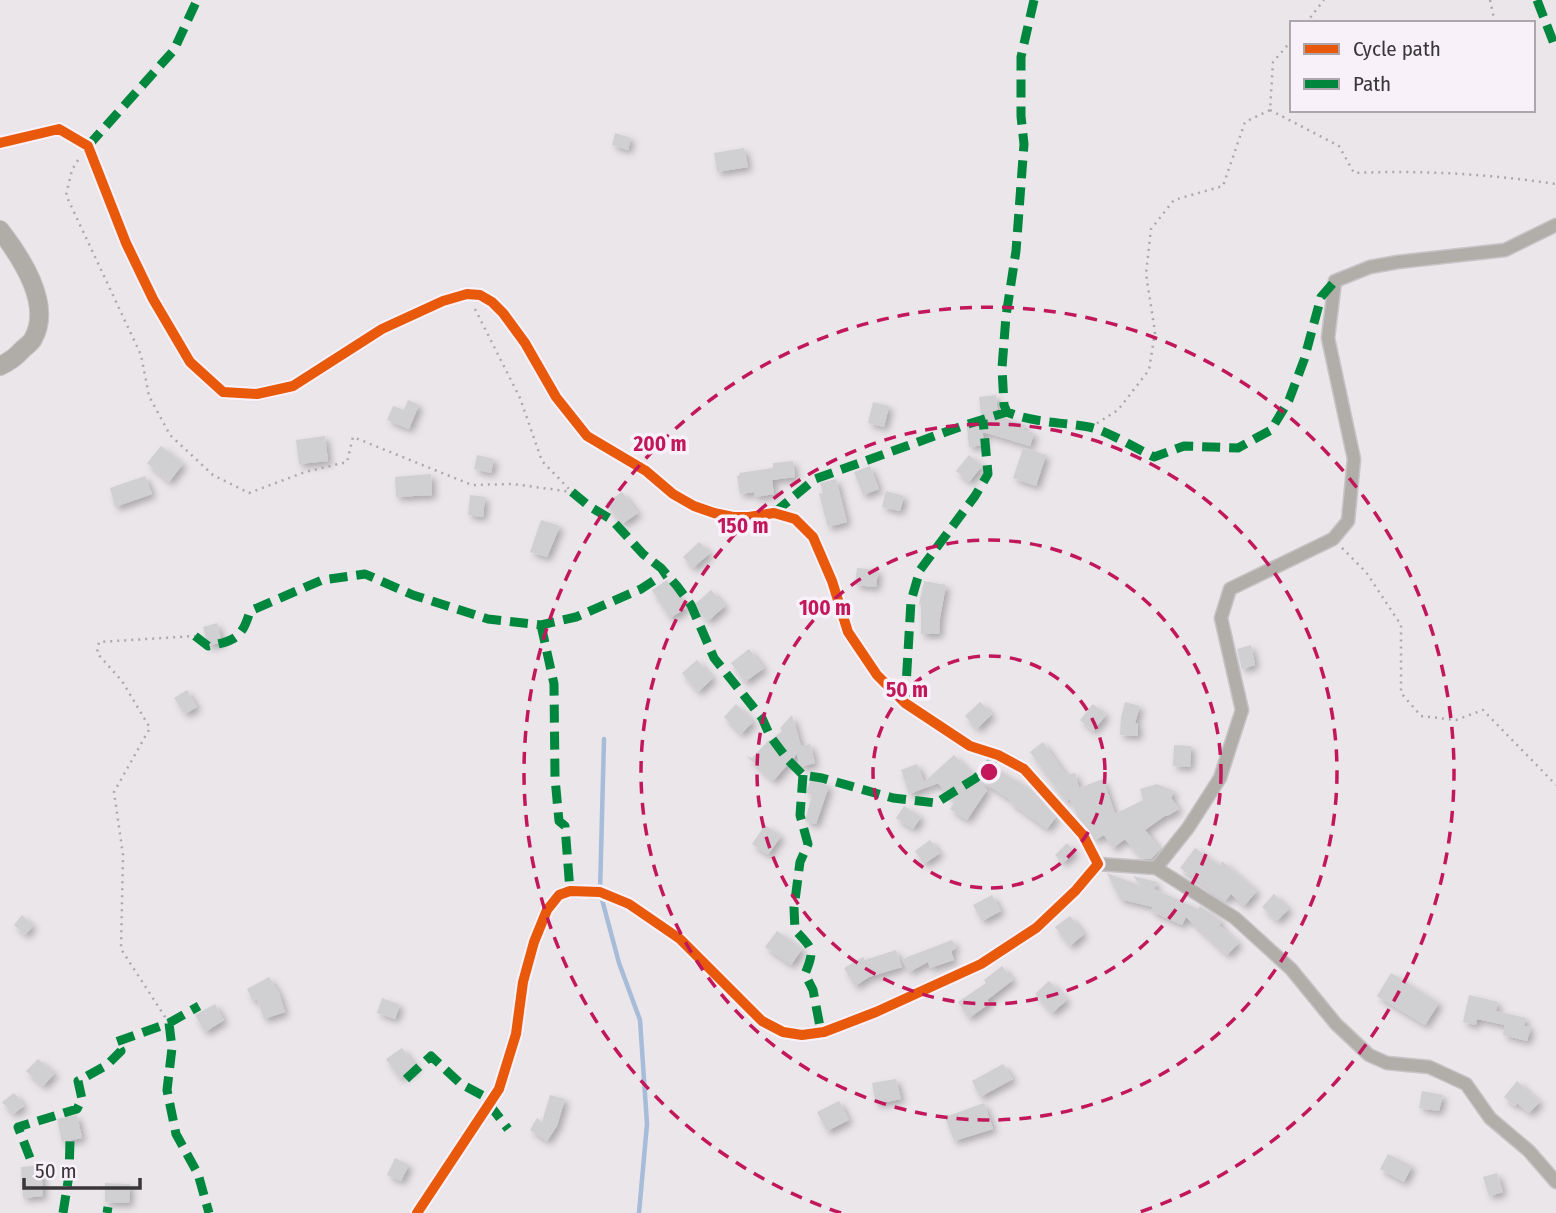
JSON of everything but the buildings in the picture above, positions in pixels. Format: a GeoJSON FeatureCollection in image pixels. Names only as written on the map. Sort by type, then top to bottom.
{"type":"FeatureCollection","features":[{"type":"Feature","properties":{"kind":"main road"},"geometry":{"type":"LineString","coordinates":[[0,230],[19,254],[34,285],[39,314],[34,338],[11,362],[0,366]]}},
{"type":"Feature","properties":{"kind":"street"},"geometry":{"type":"LineString","coordinates":[[0,143],[59,129],[88,146],[126,243],[153,299],[190,362],[223,392],[257,394],[293,386],[382,329],[443,301],[467,294],[480,295],[492,302],[525,343],[556,397],[587,436],[646,471],[673,494],[714,513],[749,517],[774,513],[795,519],[813,537],[832,581],[848,632],[877,675],[905,704],[970,746],[998,755],[1024,769],[1083,835],[1098,864]]}},
{"type":"Feature","properties":{"kind":"street"},"geometry":{"type":"LineString","coordinates":[[1156,868],[1188,828],[1220,778],[1241,710],[1221,618],[1230,589],[1333,539],[1348,522],[1354,459],[1328,338],[1335,281],[1370,267],[1505,250],[1556,225]]}},
{"type":"Feature","properties":{"kind":"street"},"geometry":{"type":"LineString","coordinates":[[1098,864],[1156,868],[1235,918],[1291,969],[1336,1024],[1369,1055],[1387,1063],[1429,1067],[1466,1084],[1490,1118],[1529,1151],[1556,1182]]}},
{"type":"Feature","properties":{"kind":"street"},"geometry":{"type":"LineString","coordinates":[[417,1213],[499,1089],[516,1034],[523,982],[534,942],[547,910],[559,894],[570,891],[600,892],[629,904],[680,939],[762,1021],[783,1032],[802,1035],[824,1032],[876,1012],[981,964],[1036,928],[1076,890],[1098,864]]}},
{"type":"Feature","properties":{"kind":"path"},"geometry":{"type":"LineString","coordinates":[[1308,21],[1324,0]]}},
{"type":"Feature","properties":{"kind":"path"},"geometry":{"type":"LineString","coordinates":[[1490,0],[1495,21]]}},
{"type":"Feature","properties":{"kind":"path"},"geometry":{"type":"LineString","coordinates":[[1270,110],[1272,62],[1290,42]]}},
{"type":"Feature","properties":{"kind":"path"},"geometry":{"type":"LineString","coordinates":[[1270,110],[1339,146],[1354,173],[1399,171],[1470,174],[1556,184]]}},
{"type":"Feature","properties":{"kind":"path"},"geometry":{"type":"LineString","coordinates":[[1091,427],[1118,410],[1149,370],[1155,332],[1146,274],[1151,229],[1174,200],[1223,186],[1245,122],[1270,110]]}},
{"type":"Feature","properties":{"kind":"path"},"geometry":{"type":"LineString","coordinates":[[467,294],[520,398],[542,461],[572,492]]}},
{"type":"Feature","properties":{"kind":"path"},"geometry":{"type":"LineString","coordinates":[[1333,539],[1366,572],[1401,625],[1401,693],[1421,716],[1457,720],[1483,710],[1556,785]]}},
{"type":"Feature","properties":{"kind":"path"},"geometry":{"type":"LineString","coordinates":[[169,1023],[121,949],[124,855],[114,792],[150,728],[122,681],[97,653],[99,642],[195,636]]}},
{"type":"Feature","properties":{"kind":"waterway"},"geometry":{"type":"LineString","coordinates":[[604,739],[600,892],[619,963],[640,1020],[647,1124],[639,1213]]}},
{"type":"Feature","properties":{"kind":"marked path"},"geometry":{"type":"LineString","coordinates":[[88,146],[174,50],[197,0]]}},
{"type":"Feature","properties":{"kind":"marked path"},"geometry":{"type":"LineString","coordinates":[[1034,0],[1021,57],[1024,144],[1016,251],[1006,316],[1002,368],[1004,405],[1007,412],[1037,420],[1096,429],[1154,457],[1184,446],[1238,448],[1271,430],[1289,400],[1304,360],[1321,297],[1335,281]]}},
{"type":"Feature","properties":{"kind":"marked path"},"geometry":{"type":"LineString","coordinates":[[1537,0],[1556,49]]}},
{"type":"Feature","properties":{"kind":"marked path"},"geometry":{"type":"LineString","coordinates":[[774,513],[815,479],[1007,412]]}},
{"type":"Feature","properties":{"kind":"marked path"},"geometry":{"type":"LineString","coordinates":[[905,703],[911,601],[920,570],[975,496],[988,474],[983,420]]}},
{"type":"Feature","properties":{"kind":"marked path"},"geometry":{"type":"LineString","coordinates":[[572,492],[612,520],[677,586],[691,605],[714,658],[762,718],[770,736],[788,760],[803,775],[893,798],[936,803],[976,778],[998,755]]}},
{"type":"Feature","properties":{"kind":"marked path"},"geometry":{"type":"LineString","coordinates":[[195,636],[208,646],[231,640],[244,627],[250,611],[322,580],[365,574],[413,595],[488,619],[541,625],[576,617],[641,589],[665,573]]}},
{"type":"Feature","properties":{"kind":"marked path"},"geometry":{"type":"LineString","coordinates":[[541,625],[554,684],[555,778],[559,821],[565,826],[570,891]]}},
{"type":"Feature","properties":{"kind":"marked path"},"geometry":{"type":"LineString","coordinates":[[803,775],[800,815],[808,844],[800,862],[794,908],[795,930],[809,946],[811,954],[805,974],[813,990],[821,1032]]}},
{"type":"Feature","properties":{"kind":"marked path"},"geometry":{"type":"LineString","coordinates":[[30,1158],[18,1127],[77,1109],[82,1099],[78,1081],[107,1065],[121,1051],[116,1042],[169,1023],[199,1006]]}},
{"type":"Feature","properties":{"kind":"marked path"},"geometry":{"type":"LineString","coordinates":[[169,1023],[172,1048],[167,1090],[176,1134],[198,1174],[209,1213]]}},
{"type":"Feature","properties":{"kind":"marked path"},"geometry":{"type":"LineString","coordinates":[[406,1079],[431,1056],[461,1084],[493,1101]]}},
{"type":"Feature","properties":{"kind":"marked path"},"geometry":{"type":"LineString","coordinates":[[489,1104],[508,1129]]}},
{"type":"Feature","properties":{"kind":"marked path"},"geometry":{"type":"LineString","coordinates":[[63,1213],[69,1175],[70,1140]]}},
{"type":"Feature","properties":{"kind":"marked path"},"geometry":{"type":"LineString","coordinates":[[107,1213],[108,1207]]}},
{"type":"Feature","properties":{"kind":"cycle path"},"geometry":{"type":"LineString","coordinates":[[0,143],[59,129],[88,146],[126,243],[153,299],[190,362],[223,392],[257,394],[293,386],[382,329],[443,301],[467,294],[480,295],[492,302],[525,343],[556,397],[587,436],[646,471],[673,494],[694,506],[733,517],[774,513],[795,519],[813,537],[832,581],[848,632],[877,675],[905,703],[970,746],[998,755],[1024,769],[1083,835],[1098,864],[1076,890],[1036,928],[981,964],[876,1012],[824,1032],[802,1035],[783,1032],[762,1021],[680,939],[629,904],[600,892],[570,891],[559,895],[547,910],[534,942],[523,982],[516,1034],[499,1089],[417,1213]]}}]}
